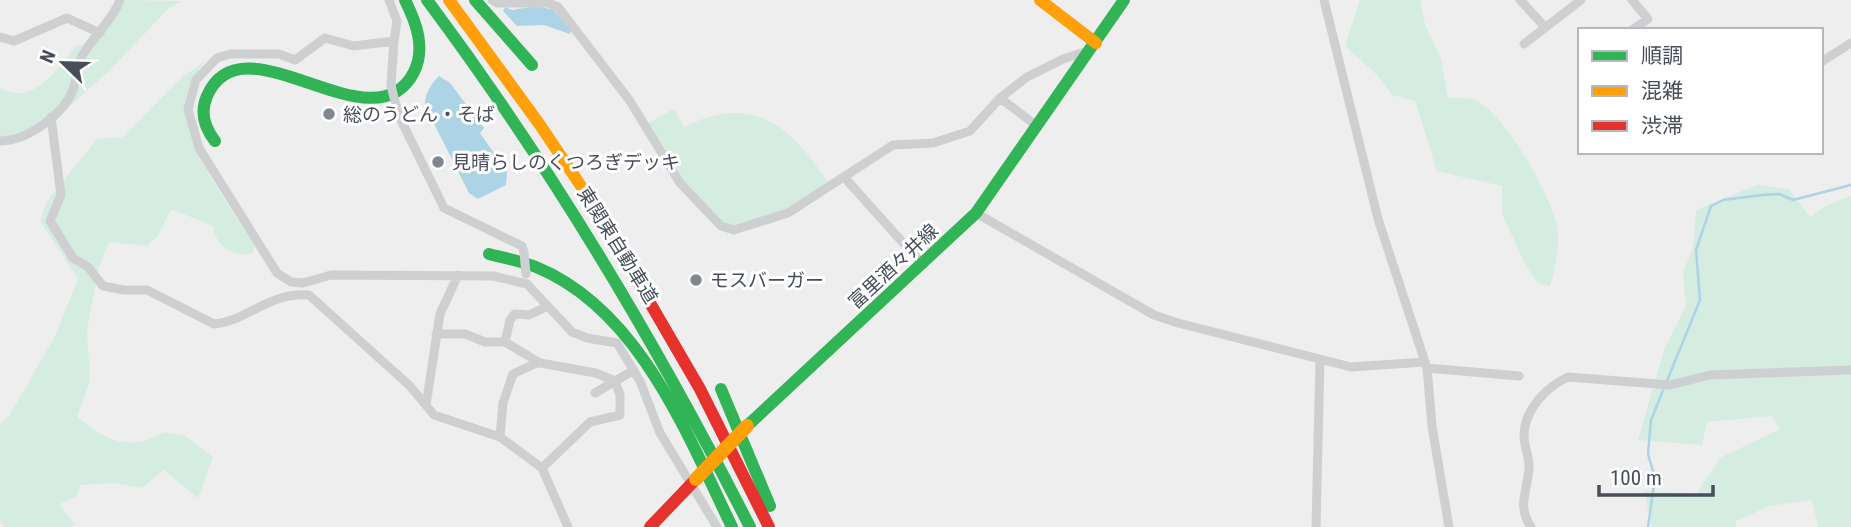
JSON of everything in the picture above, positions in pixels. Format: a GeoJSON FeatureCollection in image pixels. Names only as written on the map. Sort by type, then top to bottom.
{"type":"FeatureCollection","features":[{"type":"Feature","properties":{"kind":"main road"},"geometry":{"type":"LineString","coordinates":[[215,141],[204,124],[206,98],[218,81],[234,72],[254,68],[283,72],[351,97],[367,100],[383,99],[401,89],[412,75],[419,56],[417,26],[405,0]]}},
{"type":"Feature","properties":{"kind":"main road","name":"東関東自動車道"},"geometry":{"type":"LineString","coordinates":[[427,0],[505,105],[590,234],[680,388],[750,527]]}},
{"type":"Feature","properties":{"kind":"main road","name":"東関東自動車道"},"geometry":{"type":"LineString","coordinates":[[449,0],[532,112],[604,223],[668,332],[769,527]]}},
{"type":"Feature","properties":{"kind":"main road"},"geometry":{"type":"LineString","coordinates":[[475,0],[532,65]]}},
{"type":"Feature","properties":{"kind":"main road"},"geometry":{"type":"LineString","coordinates":[[1040,0],[1093,47]]}},
{"type":"Feature","properties":{"kind":"main road","name":"富里酒々井線"},"geometry":{"type":"LineString","coordinates":[[650,527],[747,426],[976,213],[1124,0]]}},
{"type":"Feature","properties":{"kind":"main road"},"geometry":{"type":"LineString","coordinates":[[489,254],[548,270],[602,311],[648,370],[732,527]]}},
{"type":"Feature","properties":{"kind":"main road"},"geometry":{"type":"LineString","coordinates":[[721,389],[779,527]]}},
{"type":"Feature","properties":{"kind":"street"},"geometry":{"type":"LineString","coordinates":[[0,141],[24,136],[51,117],[70,96],[82,57],[113,19],[120,0]]}},
{"type":"Feature","properties":{"kind":"street"},"geometry":{"type":"LineString","coordinates":[[389,0],[397,21],[391,85],[394,98],[400,118],[444,208],[522,246],[526,279],[546,307],[572,332],[617,343],[634,370],[660,433],[694,481],[717,527]]}},
{"type":"Feature","properties":{"kind":"street"},"geometry":{"type":"LineString","coordinates":[[492,0],[497,3],[548,3],[558,7],[630,101],[680,183],[726,229],[734,230],[788,213],[893,145],[933,143],[970,131],[1000,99],[1044,67],[1093,47]]}},
{"type":"Feature","properties":{"kind":"street"},"geometry":{"type":"LineString","coordinates":[[1324,0],[1378,219],[1426,365],[1450,527]]}},
{"type":"Feature","properties":{"kind":"street"},"geometry":{"type":"LineString","coordinates":[[1520,0],[1545,27]]}},
{"type":"Feature","properties":{"kind":"street"},"geometry":{"type":"LineString","coordinates":[[1524,44],[1581,0]]}},
{"type":"Feature","properties":{"kind":"street"},"geometry":{"type":"LineString","coordinates":[[1632,0],[1648,19],[1635,28]]}},
{"type":"Feature","properties":{"kind":"street"},"geometry":{"type":"LineString","coordinates":[[0,37],[14,41],[67,18],[100,33]]}},
{"type":"Feature","properties":{"kind":"street"},"geometry":{"type":"LineString","coordinates":[[394,41],[354,47],[325,38],[295,60],[279,54],[230,54],[217,58],[196,80],[191,94],[190,122],[199,148],[272,267],[291,282],[313,281],[331,275],[458,275],[526,279]]}},
{"type":"Feature","properties":{"kind":"street"},"geometry":{"type":"LineString","coordinates":[[1823,61],[1851,43]]}},
{"type":"Feature","properties":{"kind":"street"},"geometry":{"type":"LineString","coordinates":[[1000,99],[1037,126]]}},
{"type":"Feature","properties":{"kind":"street"},"geometry":{"type":"LineString","coordinates":[[51,117],[61,195],[50,221],[73,258],[88,267],[103,286],[147,290],[214,324],[225,323],[276,298],[309,295],[410,386],[434,415],[445,421],[500,437],[542,468],[568,527]]}},
{"type":"Feature","properties":{"kind":"street"},"geometry":{"type":"LineString","coordinates":[[844,177],[923,265]]}},
{"type":"Feature","properties":{"kind":"street"},"geometry":{"type":"LineString","coordinates":[[976,213],[1154,315],[1351,367],[1426,365],[1519,376]]}},
{"type":"Feature","properties":{"kind":"street"},"geometry":{"type":"LineString","coordinates":[[426,405],[440,314],[458,275]]}},
{"type":"Feature","properties":{"kind":"street"},"geometry":{"type":"LineString","coordinates":[[309,295],[313,281]]}},
{"type":"Feature","properties":{"kind":"street"},"geometry":{"type":"LineString","coordinates":[[505,342],[510,320],[515,314],[529,315],[546,307]]}},
{"type":"Feature","properties":{"kind":"street"},"geometry":{"type":"LineString","coordinates":[[436,334],[465,334],[485,342],[505,342],[539,362],[596,373],[615,381],[620,395],[620,415],[585,425],[542,468]]}},
{"type":"Feature","properties":{"kind":"street"},"geometry":{"type":"LineString","coordinates":[[1316,527],[1320,360]]}},
{"type":"Feature","properties":{"kind":"street"},"geometry":{"type":"LineString","coordinates":[[500,437],[503,403],[513,374],[539,362]]}},
{"type":"Feature","properties":{"kind":"street"},"geometry":{"type":"LineString","coordinates":[[595,393],[634,370]]}},
{"type":"Feature","properties":{"kind":"street"},"geometry":{"type":"LineString","coordinates":[[1531,527],[1524,516],[1521,499],[1528,484],[1530,463],[1524,436],[1528,419],[1541,396],[1555,383],[1568,377],[1671,385],[1710,375],[1851,370]]}},
{"type":"Feature","properties":{"kind":"green space"},"geometry":{"type":"Polygon","coordinates":[[[118,0],[182,1],[169,8],[109,71],[41,132],[0,141],[0,88],[12,93],[24,93],[44,83],[77,45],[83,45],[118,0]]]}},
{"type":"Feature","properties":{"kind":"green space"},"geometry":{"type":"Polygon","coordinates":[[[1360,0],[1420,0],[1425,24],[1441,59],[1448,98],[1475,100],[1487,107],[1527,159],[1549,201],[1558,233],[1555,267],[1550,286],[1538,283],[1526,266],[1502,214],[1502,186],[1437,171],[1415,101],[1392,95],[1378,76],[1345,46],[1360,0]]]}},
{"type":"Feature","properties":{"kind":"green space"},"geometry":{"type":"Polygon","coordinates":[[[206,61],[192,80],[187,94],[186,112],[190,131],[208,172],[254,245],[253,253],[239,254],[227,249],[217,239],[213,226],[171,209],[158,236],[147,246],[109,242],[99,267],[87,330],[90,381],[77,417],[108,437],[129,443],[140,442],[164,432],[185,436],[213,457],[198,498],[164,470],[142,488],[115,483],[80,485],[76,497],[60,504],[74,524],[71,527],[4,527],[0,520],[0,424],[9,416],[54,338],[78,279],[40,221],[47,201],[97,139],[123,137],[182,77],[206,61]]]}},
{"type":"Feature","properties":{"kind":"green space"},"geometry":{"type":"Polygon","coordinates":[[[674,109],[684,127],[708,117],[730,113],[750,115],[768,121],[785,131],[800,145],[829,184],[787,210],[727,227],[681,181],[647,124],[674,109]]]}},
{"type":"Feature","properties":{"kind":"green space"},"geometry":{"type":"Polygon","coordinates":[[[1757,185],[1789,189],[1810,217],[1827,205],[1851,196],[1851,527],[1818,527],[1812,500],[1769,506],[1736,521],[1736,527],[1652,527],[1644,491],[1696,494],[1720,458],[1780,429],[1772,416],[1707,422],[1702,445],[1638,440],[1665,347],[1686,306],[1683,272],[1693,248],[1696,210],[1757,185]]]}},
{"type":"Feature","properties":{"kind":"water"},"geometry":{"type":"Polygon","coordinates":[[[537,6],[554,10],[571,30],[570,34],[544,25],[517,26],[503,11],[505,7],[512,10],[537,6]]]}},
{"type":"Feature","properties":{"kind":"water"},"geometry":{"type":"Polygon","coordinates":[[[439,76],[450,83],[484,128],[480,133],[507,172],[506,185],[478,199],[469,193],[425,106],[427,93],[439,76]]]}},
{"type":"Feature","properties":{"kind":"waterway"},"geometry":{"type":"LineString","coordinates":[[1648,527],[1655,478],[1648,454],[1651,420],[1700,300],[1696,250],[1711,206],[1723,200],[1762,195],[1779,194],[1793,200],[1851,185]]}},
{"type":"Feature","properties":{"kind":"traffic: fast"},"geometry":{"type":"LineString","coordinates":[[215,141],[206,125],[204,108],[207,96],[225,74],[249,68],[278,73],[340,93],[369,98],[395,93],[414,72],[419,54],[416,26],[405,0]]}},
{"type":"Feature","properties":{"kind":"traffic: fast"},"geometry":{"type":"LineString","coordinates":[[427,0],[517,126],[600,256],[677,390],[750,527]]}},
{"type":"Feature","properties":{"kind":"traffic: fast"},"geometry":{"type":"LineString","coordinates":[[475,0],[532,65]]}},
{"type":"Feature","properties":{"kind":"traffic: fast"},"geometry":{"type":"LineString","coordinates":[[747,426],[976,213],[1124,0]]}},
{"type":"Feature","properties":{"kind":"traffic: fast"},"geometry":{"type":"LineString","coordinates":[[489,254],[536,267],[572,286],[604,312],[656,378],[697,453],[732,527]]}},
{"type":"Feature","properties":{"kind":"traffic: fast"},"geometry":{"type":"LineString","coordinates":[[721,389],[770,506]]}},
{"type":"Feature","properties":{"kind":"traffic: slow"},"geometry":{"type":"LineString","coordinates":[[449,0],[540,125],[589,198]]}},
{"type":"Feature","properties":{"kind":"traffic: slow"},"geometry":{"type":"LineString","coordinates":[[1040,0],[1096,43]]}},
{"type":"Feature","properties":{"kind":"traffic: slow"},"geometry":{"type":"LineString","coordinates":[[696,479],[747,426]]}},
{"type":"Feature","properties":{"kind":"traffic: jam"},"geometry":{"type":"LineString","coordinates":[[589,198],[700,389],[769,527]]}},
{"type":"Feature","properties":{"kind":"traffic: jam"},"geometry":{"type":"LineString","coordinates":[[650,527],[696,479]]}},
{"type":"Feature","properties":{"kind":"place","name":"総のうどん・そば"},"geometry":{"type":"Point","coordinates":[329,114]}},
{"type":"Feature","properties":{"kind":"place","name":"見晴らしのくつろぎデッキ"},"geometry":{"type":"Point","coordinates":[438,162]}},
{"type":"Feature","properties":{"kind":"place","name":"モスバーガー"},"geometry":{"type":"Point","coordinates":[696,280]}}]}
